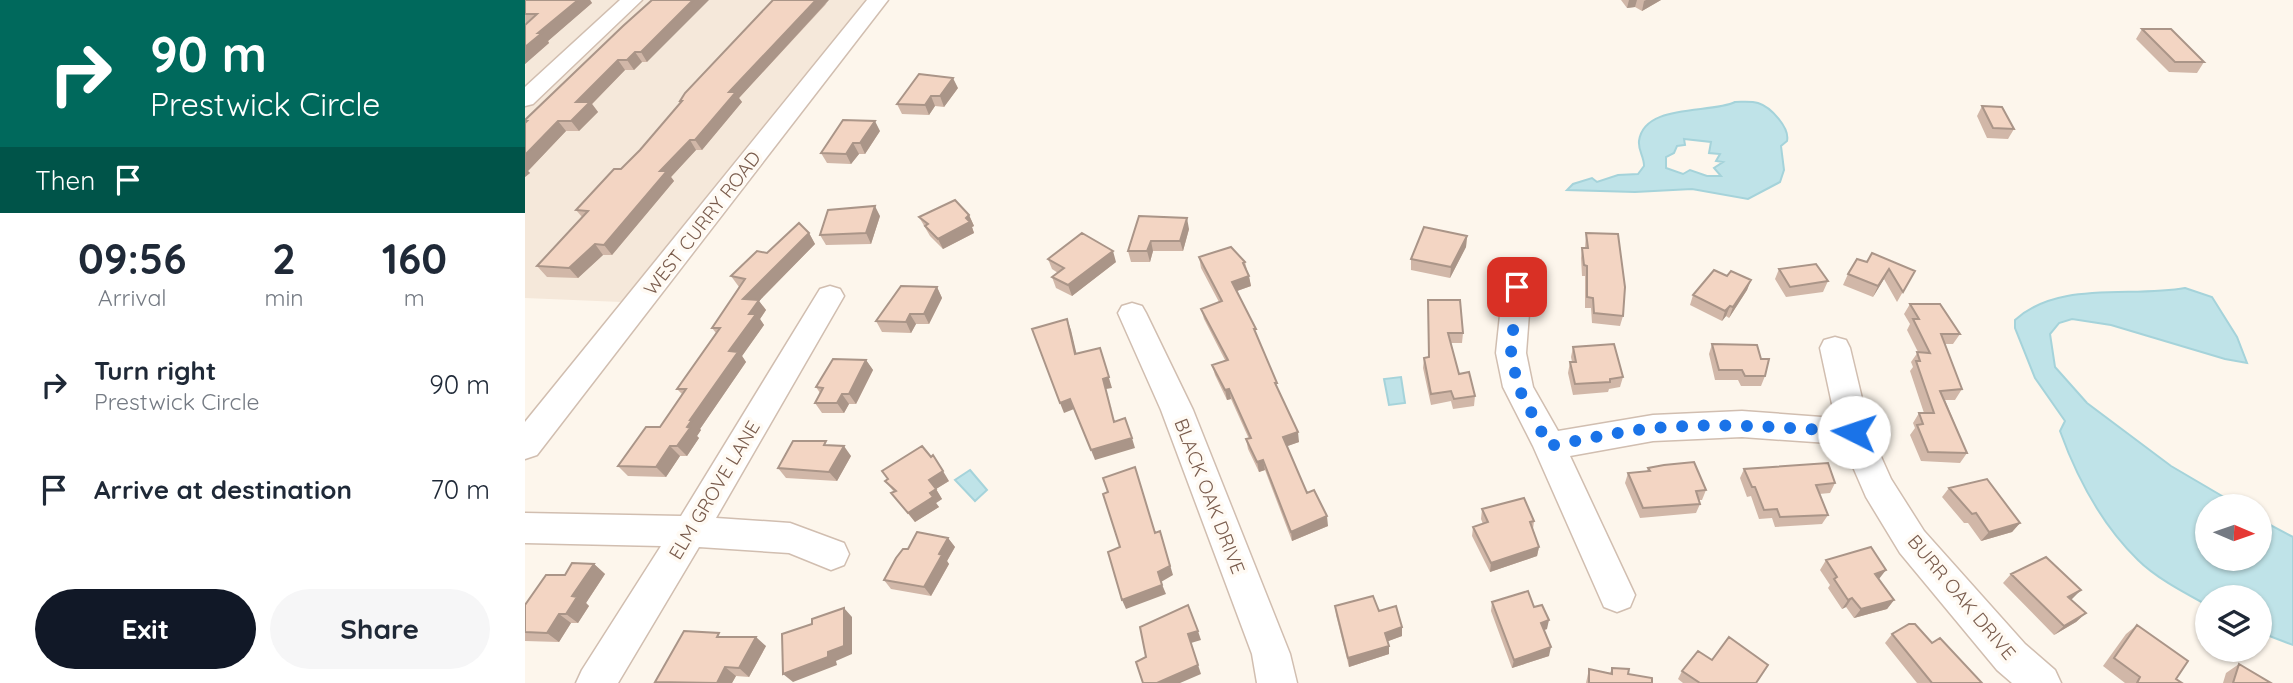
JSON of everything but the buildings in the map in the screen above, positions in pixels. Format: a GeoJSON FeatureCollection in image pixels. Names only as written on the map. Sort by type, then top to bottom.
{"type":"FeatureCollection","features":[{"type":"Feature","properties":{"kind":"street"},"geometry":{"type":"LineString","coordinates":[[525,99],[632,0]]}},
{"type":"Feature","properties":{"kind":"street","name":"WEST CURRY ROAD"},"geometry":{"type":"LineString","coordinates":[[525,446],[878,0]]}},
{"type":"Feature","properties":{"kind":"street"},"geometry":{"type":"LineString","coordinates":[[1517,287],[1511,353],[1518,387],[1549,446],[1617,595]]}},
{"type":"Feature","properties":{"kind":"street","name":"ELM GROVE LANE"},"geometry":{"type":"LineString","coordinates":[[596,683],[830,296]]}},
{"type":"Feature","properties":{"kind":"street","name":"BLACK OAK DRIVE"},"geometry":{"type":"LineString","coordinates":[[1132,313],[1177,410],[1271,654],[1277,683]]}},
{"type":"Feature","properties":{"kind":"street","name":"BURR OAK DRIVE"},"geometry":{"type":"LineString","coordinates":[[1835,348],[1854,432],[1878,487],[1912,542],[2011,657],[2041,683]]}},
{"type":"Feature","properties":{"kind":"street"},"geometry":{"type":"LineString","coordinates":[[1549,446],[1666,428],[1742,424],[1854,432]]}},
{"type":"Feature","properties":{"kind":"street"},"geometry":{"type":"LineString","coordinates":[[525,528],[690,531],[790,538],[831,554]]}},
{"type":"Feature","properties":{"kind":"shaded area"},"geometry":{"type":"Polygon","coordinates":[[[525,0],[866,0],[621,302],[525,298],[525,0]]]}},
{"type":"Feature","properties":{"kind":"water"},"geometry":{"type":"Polygon","coordinates":[[[1735,102],[1758,103],[1779,119],[1787,136],[1787,141],[1781,146],[1784,170],[1780,182],[1748,199],[1692,189],[1635,192],[1567,190],[1573,184],[1592,178],[1597,182],[1618,175],[1638,174],[1644,166],[1639,141],[1644,129],[1653,121],[1665,115],[1735,102]],[[1684,139],[1685,145],[1677,146],[1674,153],[1666,157],[1666,168],[1683,174],[1690,170],[1707,176],[1721,176],[1714,168],[1723,162],[1716,161],[1720,154],[1709,153],[1711,142],[1684,139]]]}},
{"type":"Feature","properties":{"kind":"water"},"geometry":{"type":"Polygon","coordinates":[[[2185,288],[2212,297],[2237,337],[2247,363],[2111,325],[2072,319],[2059,323],[2050,334],[2055,367],[2087,403],[2171,466],[2219,494],[2195,494],[2195,571],[2272,571],[2272,526],[2293,537],[2293,645],[2272,637],[2272,585],[2195,585],[2195,598],[2153,573],[2125,546],[2102,516],[2074,466],[2060,431],[2065,421],[2035,378],[2015,328],[2015,320],[2033,308],[2053,300],[2096,293],[2185,288]]]}},
{"type":"Feature","properties":{"kind":"water"},"geometry":{"type":"Polygon","coordinates":[[[1401,377],[1405,403],[1389,405],[1384,379],[1401,377]]]}},
{"type":"Feature","properties":{"kind":"water"},"geometry":{"type":"Polygon","coordinates":[[[970,470],[987,490],[975,501],[955,480],[970,470]]]}},
{"type":"Feature","properties":{"kind":"route"},"geometry":{"type":"LineString","coordinates":[[1517,287],[1511,353],[1518,387],[1549,446],[1653,428],[1742,424],[1854,432]]}}]}
